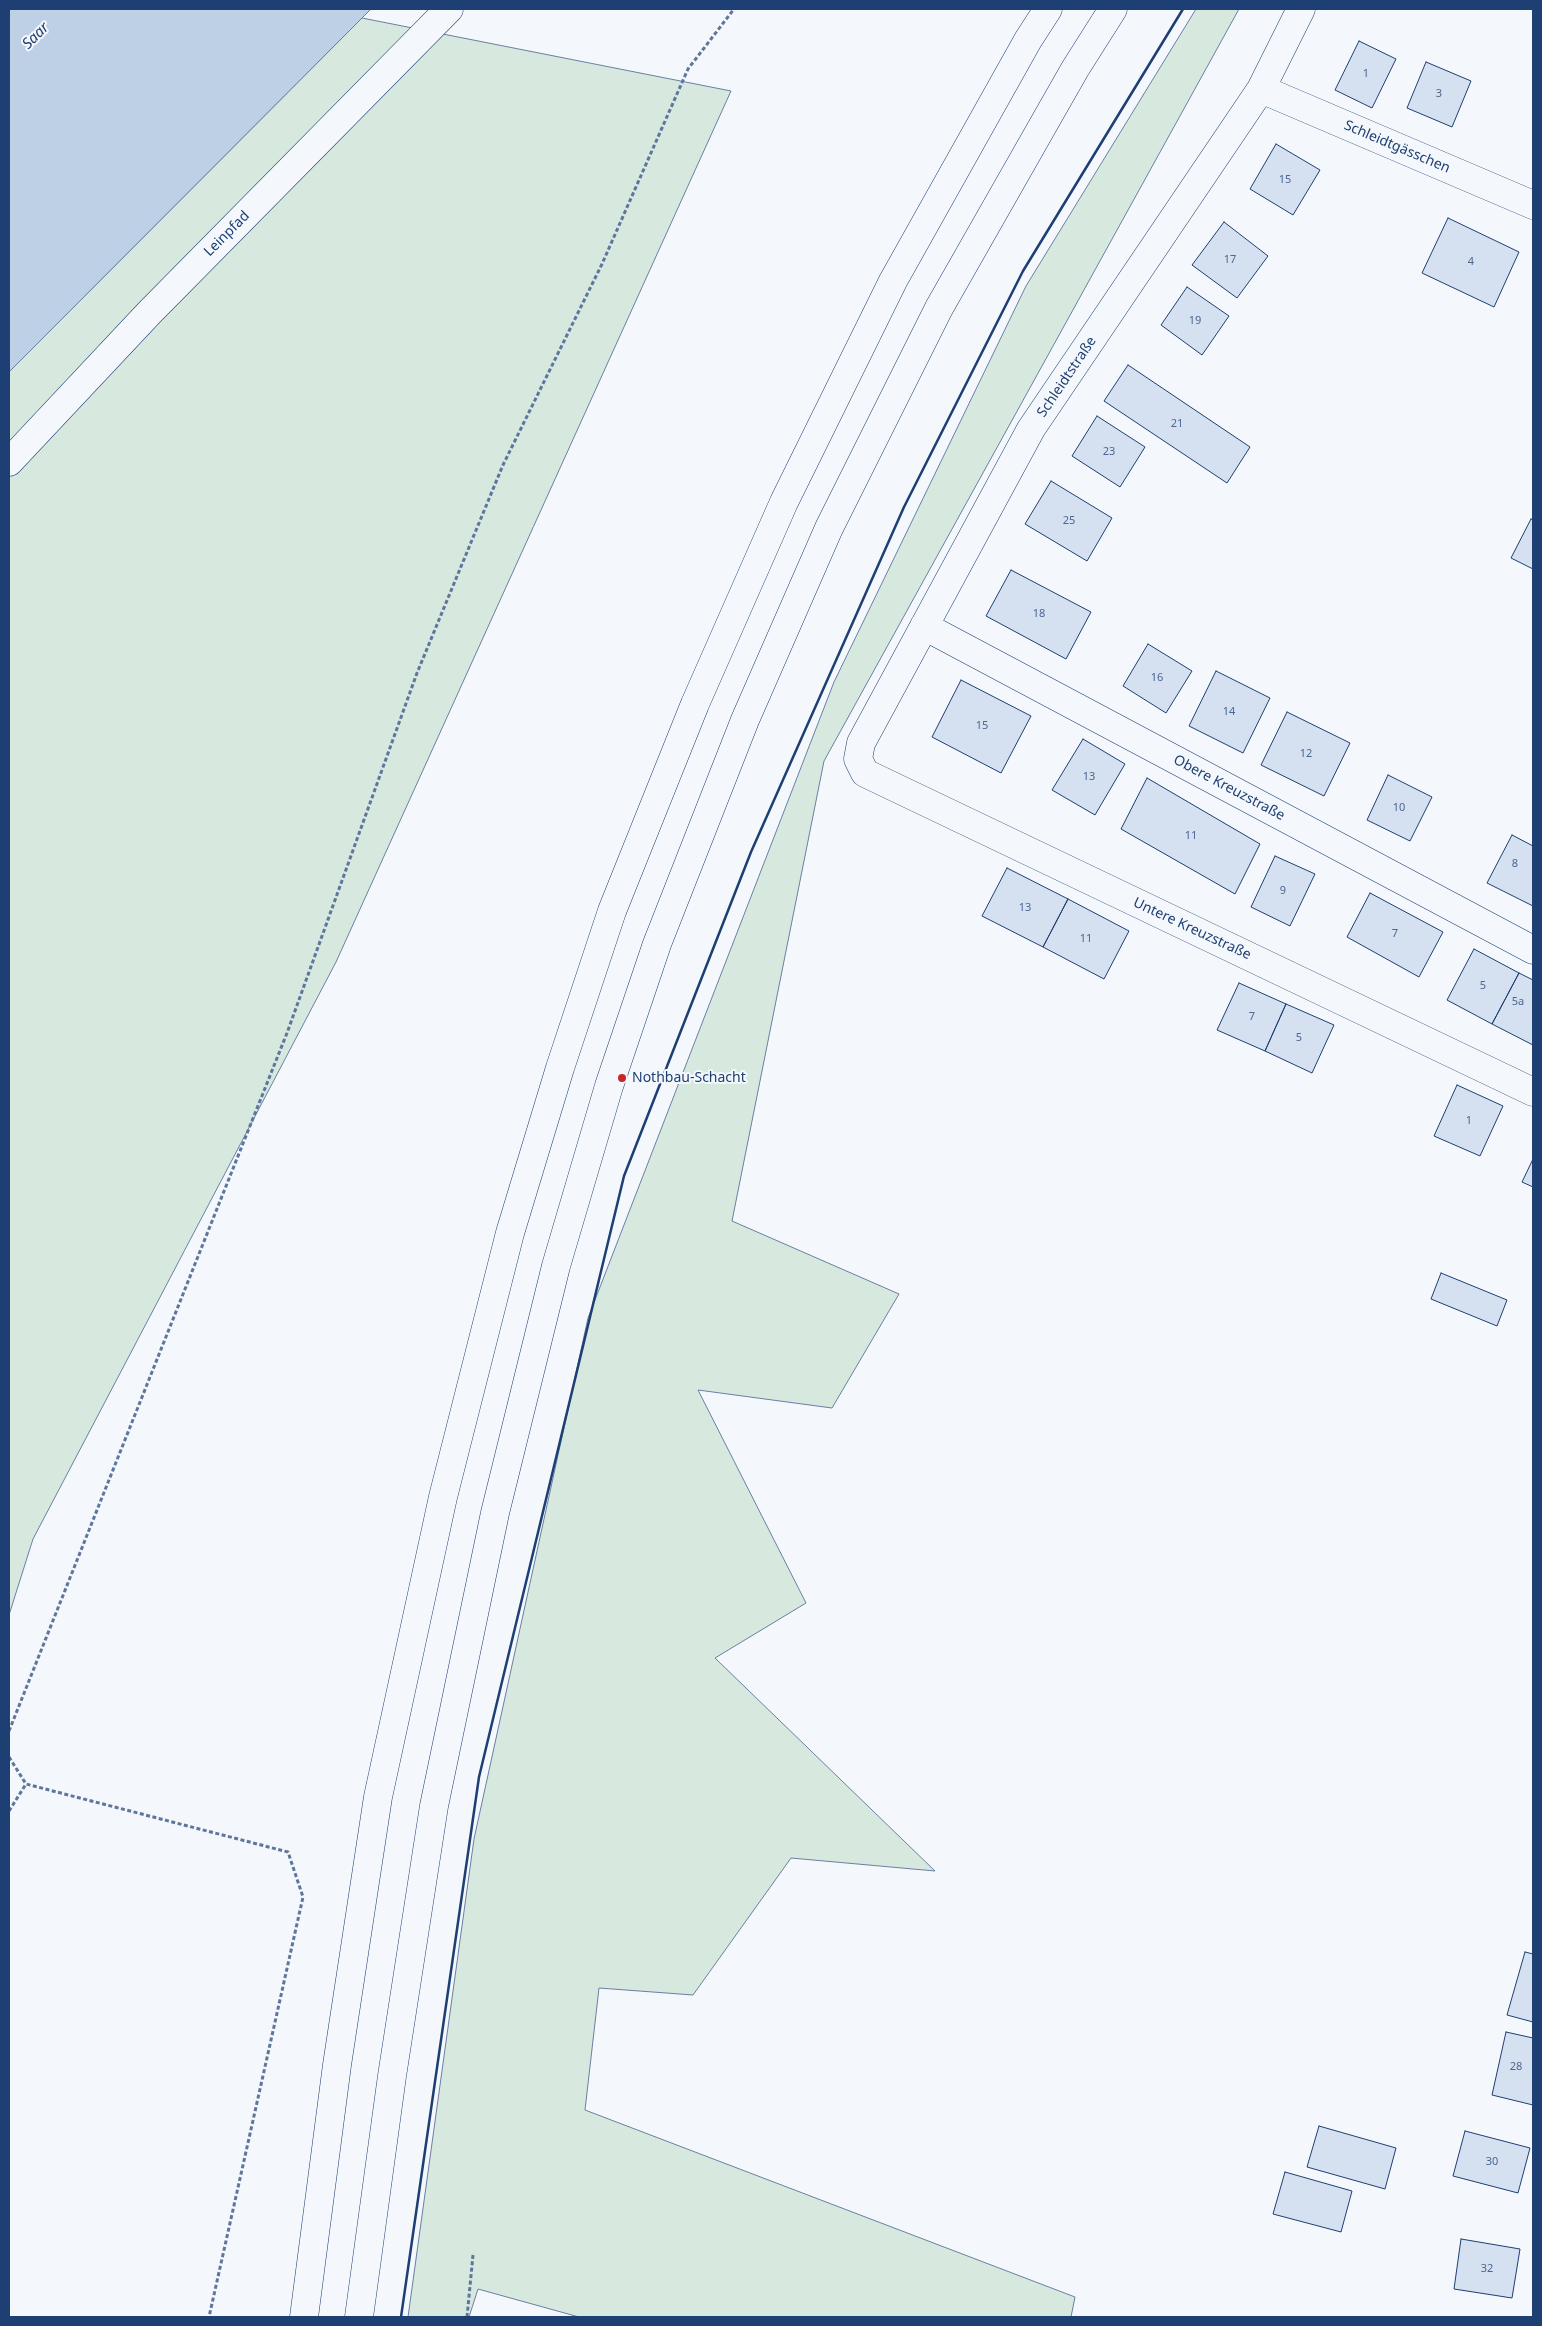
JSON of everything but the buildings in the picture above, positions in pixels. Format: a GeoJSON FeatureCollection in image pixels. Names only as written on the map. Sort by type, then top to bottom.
{"type":"FeatureCollection","features":[{"type":"Feature","properties":{"kind":"main road","name":"Leinpfad"},"geometry":{"type":"LineString","coordinates":[[9,462],[149,313],[449,9]]}},
{"type":"Feature","properties":{"kind":"main road"},"geometry":{"type":"LineString","coordinates":[[304,2317],[337,2065],[378,1798],[443,1497],[510,1233],[560,1068],[612,911],[695,704],[784,502],[893,281],[1028,40],[1048,9]]}},
{"type":"Feature","properties":{"kind":"main road"},"geometry":{"type":"LineString","coordinates":[[359,2317],[392,2076],[434,1806],[497,1504],[556,1266],[609,1086],[657,944],[738,738],[829,528],[939,308],[1075,69],[1113,9]]}},
{"type":"Feature","properties":{"kind":"main road","name":"Schleidtstraße"},"geometry":{"type":"LineString","coordinates":[[858,758],[861,743],[1031,430],[1262,89],[1301,9]]}},
{"type":"Feature","properties":{"kind":"main road","name":"Schleidtgässchen"},"geometry":{"type":"LineString","coordinates":[[1262,89],[1533,205]]}},
{"type":"Feature","properties":{"kind":"main road","name":"Obere Kreuzstraße"},"geometry":{"type":"LineString","coordinates":[[924,626],[1533,950]]}},
{"type":"Feature","properties":{"kind":"main road","name":"Untere Kreuzstraße"},"geometry":{"type":"LineString","coordinates":[[858,758],[865,773],[1533,1092]]}},
{"type":"Feature","properties":{"kind":"path"},"geometry":{"type":"LineString","coordinates":[[9,1731],[287,1033],[417,673],[503,465],[602,264],[688,69],[734,9]]}},
{"type":"Feature","properties":{"kind":"path"},"geometry":{"type":"LineString","coordinates":[[9,1757],[26,1784],[288,1852],[303,1897],[209,2317]]}},
{"type":"Feature","properties":{"kind":"path"},"geometry":{"type":"LineString","coordinates":[[9,1811],[26,1784]]}},
{"type":"Feature","properties":{"kind":"path"},"geometry":{"type":"LineString","coordinates":[[467,2317],[473,2255]]}},
{"type":"Feature","properties":{"kind":"shaded area"},"geometry":{"type":"Polygon","coordinates":[[[1196,9],[1239,9],[824,761],[732,1221],[899,1294],[832,1408],[698,1390],[806,1603],[715,1658],[935,1871],[791,1858],[693,1995],[599,1988],[585,2110],[1075,2297],[1071,2317],[579,2317],[478,2289],[469,2317],[408,2317],[474,1839],[588,1318],[834,682],[1026,286],[1196,9]]]}},
{"type":"Feature","properties":{"kind":"shaded area"},"geometry":{"type":"Polygon","coordinates":[[[362,18],[731,91],[336,962],[33,1539],[9,1615],[9,372],[362,18]]]}},
{"type":"Feature","properties":{"kind":"water","name":"Saar"},"geometry":{"type":"Polygon","coordinates":[[[9,9],[371,9],[9,372],[9,9]]]}},
{"type":"Feature","properties":{"kind":"wall"},"geometry":{"type":"LineString","coordinates":[[401,2317],[479,1777],[624,1176],[751,852],[904,507],[1023,271],[1183,9]]}},
{"type":"Feature","properties":{"kind":"place","name":"Nothbau-Schacht"},"geometry":{"type":"Point","coordinates":[622,1078]}}]}
